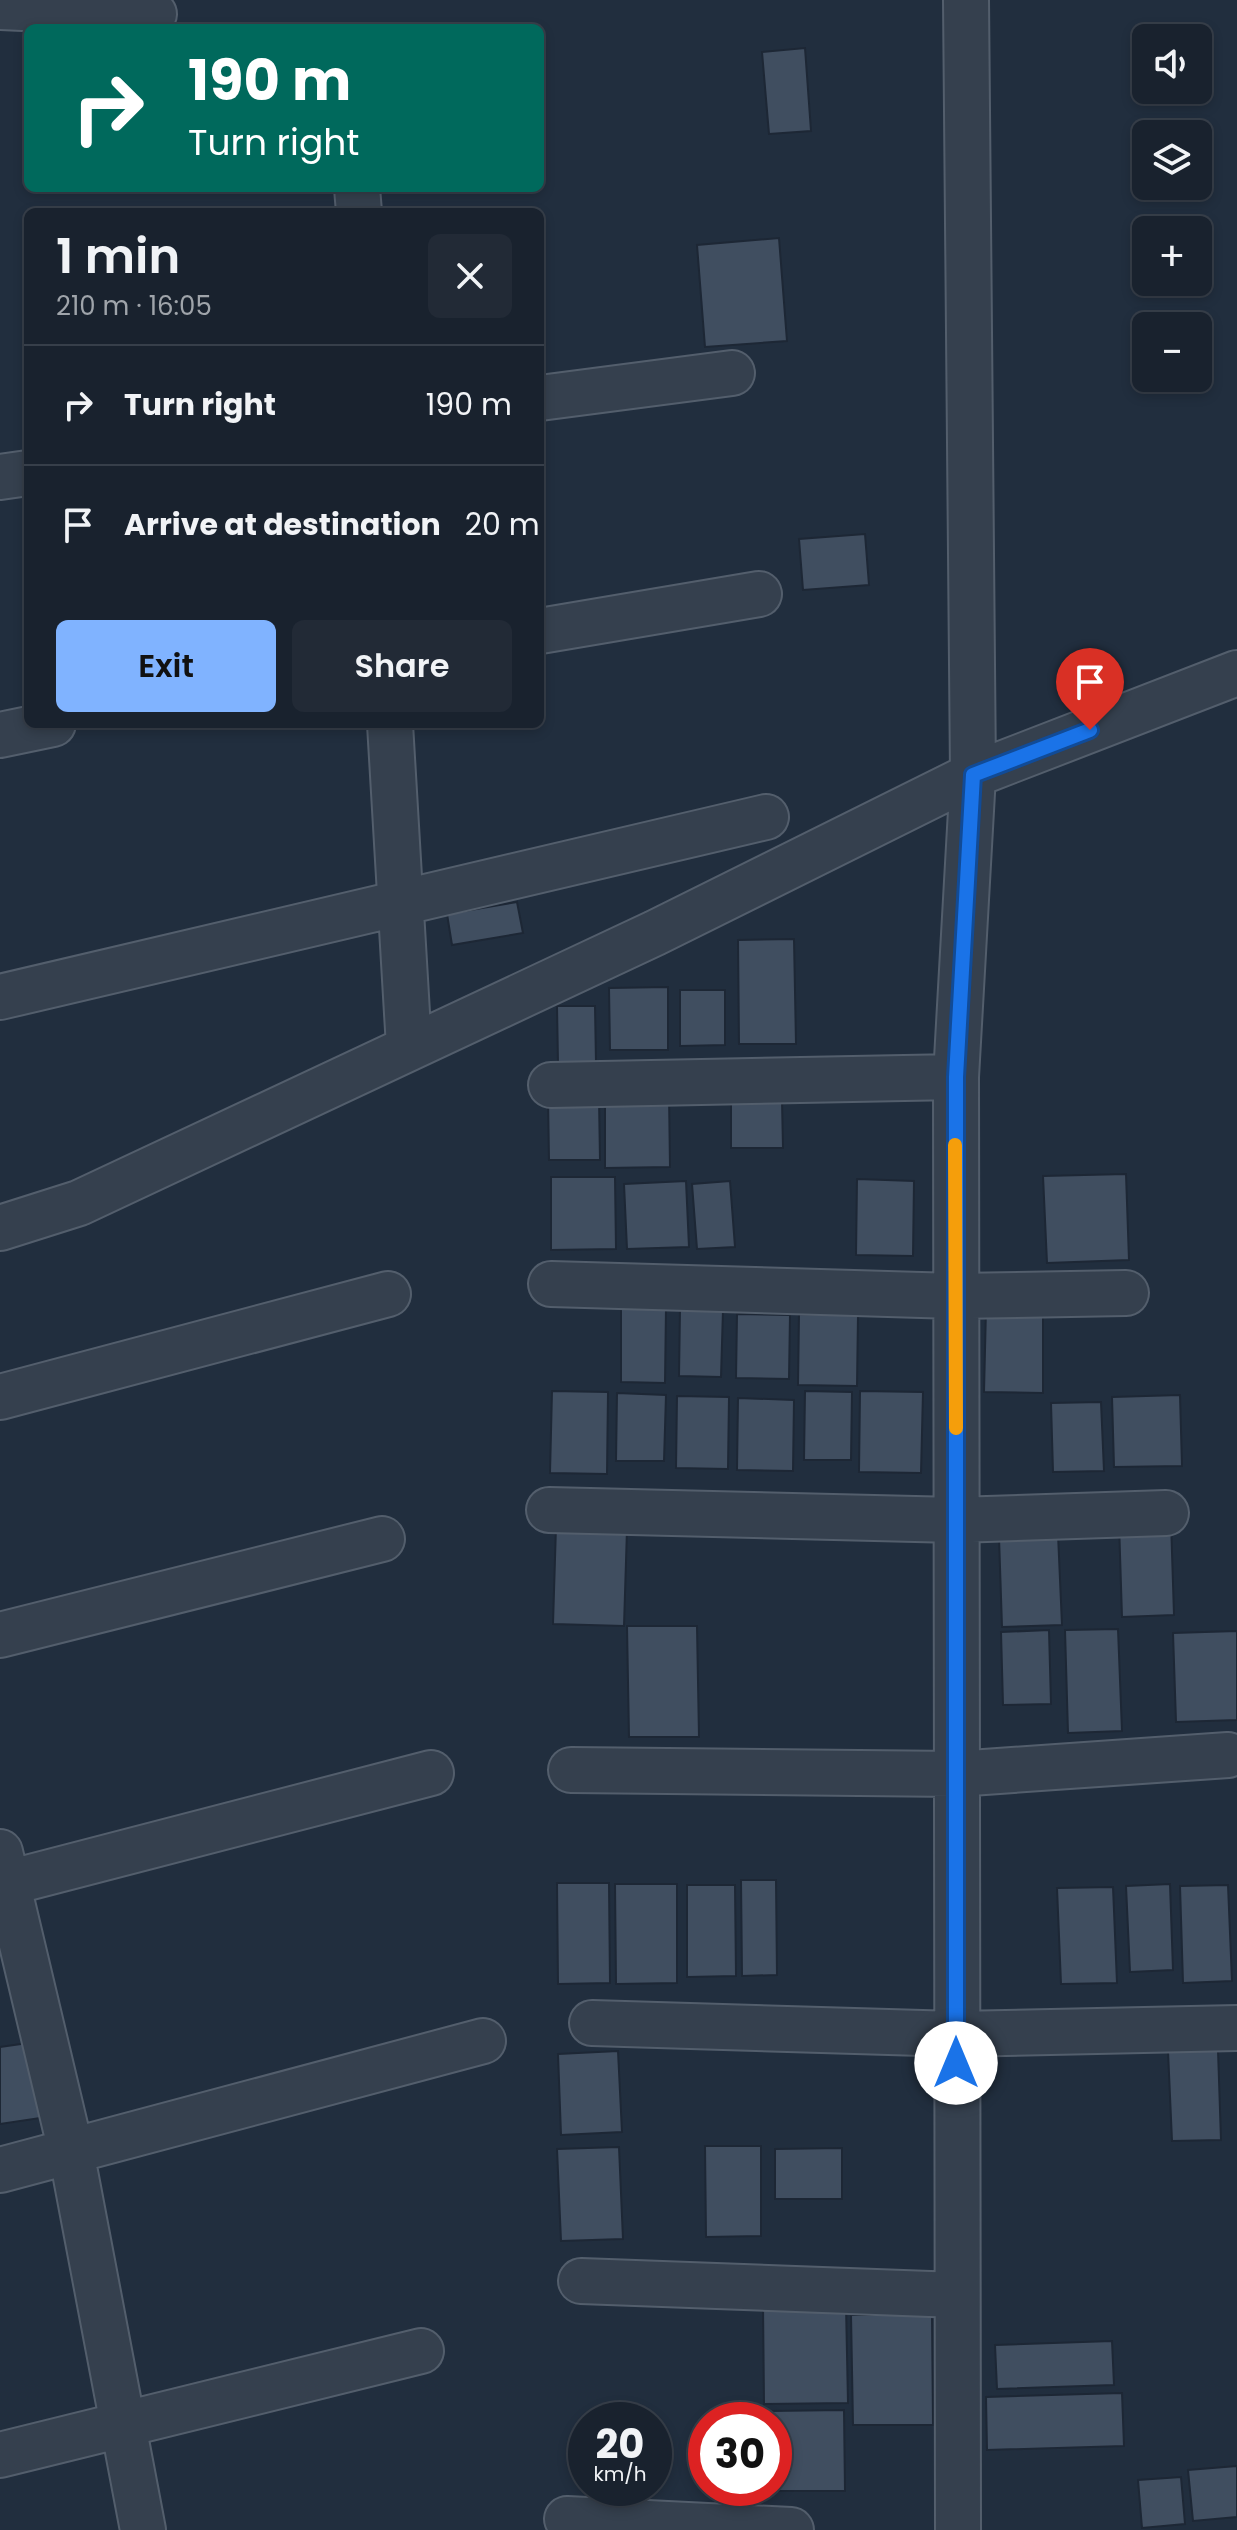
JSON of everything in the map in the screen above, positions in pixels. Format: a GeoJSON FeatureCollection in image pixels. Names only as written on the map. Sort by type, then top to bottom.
{"type":"FeatureCollection","features":[{"type":"Feature","properties":{"kind":"street"},"geometry":{"type":"LineString","coordinates":[[958,2530],[956,1077],[973,775],[966,0]]}},
{"type":"Feature","properties":{"kind":"street"},"geometry":{"type":"LineString","coordinates":[[0,7],[154,14]]}},
{"type":"Feature","properties":{"kind":"street"},"geometry":{"type":"LineString","coordinates":[[544,397],[732,373]]}},
{"type":"Feature","properties":{"kind":"street"},"geometry":{"type":"LineString","coordinates":[[0,477],[24,474]]}},
{"type":"Feature","properties":{"kind":"street"},"geometry":{"type":"LineString","coordinates":[[544,630],[759,594]]}},
{"type":"Feature","properties":{"kind":"street"},"geometry":{"type":"LineString","coordinates":[[0,1228],[79,1203],[655,933],[973,775],[1237,673]]}},
{"type":"Feature","properties":{"kind":"street"},"geometry":{"type":"LineString","coordinates":[[0,735],[34,728]]}},
{"type":"Feature","properties":{"kind":"street"},"geometry":{"type":"LineString","coordinates":[[390,728],[409,1047]]}},
{"type":"Feature","properties":{"kind":"street"},"geometry":{"type":"LineString","coordinates":[[0,997],[766,817]]}},
{"type":"Feature","properties":{"kind":"street"},"geometry":{"type":"LineString","coordinates":[[551,1085],[956,1077]]}},
{"type":"Feature","properties":{"kind":"street"},"geometry":{"type":"LineString","coordinates":[[551,1284],[955,1296],[1126,1293]]}},
{"type":"Feature","properties":{"kind":"street"},"geometry":{"type":"LineString","coordinates":[[0,1397],[388,1294]]}},
{"type":"Feature","properties":{"kind":"street"},"geometry":{"type":"LineString","coordinates":[[549,1510],[956,1520],[1166,1513]]}},
{"type":"Feature","properties":{"kind":"street"},"geometry":{"type":"LineString","coordinates":[[0,1635],[382,1539]]}},
{"type":"Feature","properties":{"kind":"street"},"geometry":{"type":"LineString","coordinates":[[571,1770],[956,1774],[1228,1755]]}},
{"type":"Feature","properties":{"kind":"street"},"geometry":{"type":"LineString","coordinates":[[143,2530],[71,2151],[3,1874],[431,1773]]}},
{"type":"Feature","properties":{"kind":"street"},"geometry":{"type":"LineString","coordinates":[[592,2023],[956,2034],[1237,2028]]}},
{"type":"Feature","properties":{"kind":"street"},"geometry":{"type":"LineString","coordinates":[[0,2170],[483,2041]]}},
{"type":"Feature","properties":{"kind":"street"},"geometry":{"type":"LineString","coordinates":[[581,2281],[957,2295]]}},
{"type":"Feature","properties":{"kind":"street"},"geometry":{"type":"LineString","coordinates":[[0,2455],[421,2351]]}},
{"type":"Feature","properties":{"kind":"street"},"geometry":{"type":"LineString","coordinates":[[567,2519],[791,2530]]}},
{"type":"Feature","properties":{"kind":"building"},"geometry":{"type":"Polygon","coordinates":[[[805,48],[811,131],[769,134],[762,52],[805,48]]]}},
{"type":"Feature","properties":{"kind":"building"},"geometry":{"type":"Polygon","coordinates":[[[779,238],[787,341],[705,347],[697,245],[779,238]]]}},
{"type":"Feature","properties":{"kind":"building"},"geometry":{"type":"Polygon","coordinates":[[[865,534],[869,585],[803,590],[799,539],[865,534]]]}},
{"type":"Feature","properties":{"kind":"building"},"geometry":{"type":"Polygon","coordinates":[[[517,902],[523,933],[452,945],[447,914],[517,902]]]}},
{"type":"Feature","properties":{"kind":"building"},"geometry":{"type":"Polygon","coordinates":[[[794,939],[796,1044],[739,1044],[738,940],[794,939]]]}},
{"type":"Feature","properties":{"kind":"building"},"geometry":{"type":"Polygon","coordinates":[[[668,987],[668,1050],[610,1050],[609,988],[668,987]]]}},
{"type":"Feature","properties":{"kind":"building"},"geometry":{"type":"Polygon","coordinates":[[[680,990],[725,990],[725,1045],[680,1046],[680,990]]]}},
{"type":"Feature","properties":{"kind":"building"},"geometry":{"type":"Polygon","coordinates":[[[557,1006],[595,1006],[596,1063],[558,1063],[557,1006]]]}},
{"type":"Feature","properties":{"kind":"building"},"geometry":{"type":"Polygon","coordinates":[[[669,1093],[670,1167],[605,1168],[605,1094],[669,1093]]]}},
{"type":"Feature","properties":{"kind":"building"},"geometry":{"type":"Polygon","coordinates":[[[548,1098],[599,1098],[600,1160],[549,1160],[548,1098]]]}},
{"type":"Feature","properties":{"kind":"building"},"geometry":{"type":"Polygon","coordinates":[[[731,1100],[782,1100],[783,1148],[731,1148],[731,1100]]]}},
{"type":"Feature","properties":{"kind":"building"},"geometry":{"type":"Polygon","coordinates":[[[1126,1174],[1129,1260],[1047,1263],[1043,1176],[1126,1174]]]}},
{"type":"Feature","properties":{"kind":"building"},"geometry":{"type":"Polygon","coordinates":[[[551,1177],[615,1177],[616,1249],[551,1250],[551,1177]]]}},
{"type":"Feature","properties":{"kind":"building"},"geometry":{"type":"Polygon","coordinates":[[[857,1179],[914,1181],[913,1256],[856,1255],[857,1179]]]}},
{"type":"Feature","properties":{"kind":"building"},"geometry":{"type":"Polygon","coordinates":[[[686,1181],[689,1247],[627,1249],[624,1184],[686,1181]]]}},
{"type":"Feature","properties":{"kind":"building"},"geometry":{"type":"Polygon","coordinates":[[[730,1181],[735,1247],[697,1249],[692,1184],[730,1181]]]}},
{"type":"Feature","properties":{"kind":"building"},"geometry":{"type":"Polygon","coordinates":[[[621,1307],[666,1308],[665,1383],[621,1382],[621,1307]]]}},
{"type":"Feature","properties":{"kind":"building"},"geometry":{"type":"Polygon","coordinates":[[[986,1308],[1043,1308],[1043,1393],[984,1392],[986,1308]]]}},
{"type":"Feature","properties":{"kind":"building"},"geometry":{"type":"Polygon","coordinates":[[[680,1309],[723,1310],[721,1377],[679,1376],[680,1309]]]}},
{"type":"Feature","properties":{"kind":"building"},"geometry":{"type":"Polygon","coordinates":[[[737,1314],[790,1315],[789,1379],[736,1378],[737,1314]]]}},
{"type":"Feature","properties":{"kind":"building"},"geometry":{"type":"Polygon","coordinates":[[[799,1314],[858,1315],[857,1386],[798,1385],[799,1314]]]}},
{"type":"Feature","properties":{"kind":"building"},"geometry":{"type":"Polygon","coordinates":[[[552,1391],[608,1392],[607,1474],[550,1473],[552,1391]]]}},
{"type":"Feature","properties":{"kind":"building"},"geometry":{"type":"Polygon","coordinates":[[[805,1391],[852,1392],[851,1460],[804,1460],[805,1391]]]}},
{"type":"Feature","properties":{"kind":"building"},"geometry":{"type":"Polygon","coordinates":[[[860,1391],[923,1392],[921,1473],[859,1472],[860,1391]]]}},
{"type":"Feature","properties":{"kind":"building"},"geometry":{"type":"Polygon","coordinates":[[[617,1393],[666,1395],[664,1461],[616,1461],[617,1393]]]}},
{"type":"Feature","properties":{"kind":"building"},"geometry":{"type":"Polygon","coordinates":[[[1180,1395],[1182,1466],[1114,1467],[1112,1397],[1180,1395]]]}},
{"type":"Feature","properties":{"kind":"building"},"geometry":{"type":"Polygon","coordinates":[[[677,1396],[729,1397],[728,1469],[676,1468],[677,1396]]]}},
{"type":"Feature","properties":{"kind":"building"},"geometry":{"type":"Polygon","coordinates":[[[738,1398],[794,1400],[793,1471],[737,1470],[738,1398]]]}},
{"type":"Feature","properties":{"kind":"building"},"geometry":{"type":"Polygon","coordinates":[[[1101,1402],[1104,1471],[1053,1472],[1051,1403],[1101,1402]]]}},
{"type":"Feature","properties":{"kind":"building"},"geometry":{"type":"Polygon","coordinates":[[[1171,1521],[1174,1615],[1122,1617],[1119,1523],[1171,1521]]]}},
{"type":"Feature","properties":{"kind":"building"},"geometry":{"type":"Polygon","coordinates":[[[556,1526],[627,1529],[624,1626],[553,1624],[556,1526]]]}},
{"type":"Feature","properties":{"kind":"building"},"geometry":{"type":"Polygon","coordinates":[[[1058,1534],[1062,1625],[1002,1627],[999,1537],[1058,1534]]]}},
{"type":"Feature","properties":{"kind":"building"},"geometry":{"type":"Polygon","coordinates":[[[627,1626],[697,1626],[699,1737],[629,1737],[627,1626]]]}},
{"type":"Feature","properties":{"kind":"building"},"geometry":{"type":"Polygon","coordinates":[[[1118,1629],[1122,1731],[1068,1733],[1065,1630],[1118,1629]]]}},
{"type":"Feature","properties":{"kind":"building"},"geometry":{"type":"Polygon","coordinates":[[[1049,1630],[1051,1704],[1003,1705],[1001,1632],[1049,1630]]]}},
{"type":"Feature","properties":{"kind":"building"},"geometry":{"type":"Polygon","coordinates":[[[1237,1631],[1237,1720],[1176,1722],[1173,1633],[1237,1631]]]}},
{"type":"Feature","properties":{"kind":"building"},"geometry":{"type":"Polygon","coordinates":[[[741,1880],[776,1880],[777,1975],[742,1976],[741,1880]]]}},
{"type":"Feature","properties":{"kind":"building"},"geometry":{"type":"Polygon","coordinates":[[[557,1883],[609,1883],[610,1983],[558,1984],[557,1883]]]}},
{"type":"Feature","properties":{"kind":"building"},"geometry":{"type":"Polygon","coordinates":[[[615,1884],[677,1884],[677,1983],[616,1984],[615,1884]]]}},
{"type":"Feature","properties":{"kind":"building"},"geometry":{"type":"Polygon","coordinates":[[[1170,1884],[1173,1970],[1130,1972],[1126,1886],[1170,1884]]]}},
{"type":"Feature","properties":{"kind":"building"},"geometry":{"type":"Polygon","coordinates":[[[687,1885],[735,1885],[736,1976],[687,1977],[687,1885]]]}},
{"type":"Feature","properties":{"kind":"building"},"geometry":{"type":"Polygon","coordinates":[[[1228,1885],[1232,1981],[1183,1983],[1180,1886],[1228,1885]]]}},
{"type":"Feature","properties":{"kind":"building"},"geometry":{"type":"Polygon","coordinates":[[[1113,1887],[1117,1983],[1061,1984],[1057,1888],[1113,1887]]]}},
{"type":"Feature","properties":{"kind":"building"},"geometry":{"type":"Polygon","coordinates":[[[35,2042],[47,2117],[0,2124],[0,2047],[35,2042]]]}},
{"type":"Feature","properties":{"kind":"building"},"geometry":{"type":"Polygon","coordinates":[[[1218,2050],[1221,2140],[1172,2141],[1168,2051],[1218,2050]]]}},
{"type":"Feature","properties":{"kind":"building"},"geometry":{"type":"Polygon","coordinates":[[[618,2051],[622,2132],[561,2135],[558,2054],[618,2051]]]}},
{"type":"Feature","properties":{"kind":"building"},"geometry":{"type":"Polygon","coordinates":[[[705,2146],[761,2146],[761,2236],[706,2237],[705,2146]]]}},
{"type":"Feature","properties":{"kind":"building"},"geometry":{"type":"Polygon","coordinates":[[[619,2147],[623,2239],[561,2241],[557,2149],[619,2147]]]}},
{"type":"Feature","properties":{"kind":"building"},"geometry":{"type":"Polygon","coordinates":[[[842,2148],[842,2199],[775,2199],[775,2149],[842,2148]]]}},
{"type":"Feature","properties":{"kind":"building"},"geometry":{"type":"Polygon","coordinates":[[[763,2305],[846,2305],[848,2403],[764,2402],[763,2305]]]}},
{"type":"Feature","properties":{"kind":"building"},"geometry":{"type":"Polygon","coordinates":[[[932,2314],[933,2425],[853,2425],[851,2315],[932,2314]]]}},
{"type":"Feature","properties":{"kind":"building"},"geometry":{"type":"Polygon","coordinates":[[[1112,2341],[1114,2385],[997,2389],[995,2345],[1112,2341]]]}},
{"type":"Feature","properties":{"kind":"building"},"geometry":{"type":"Polygon","coordinates":[[[1122,2393],[1124,2446],[987,2450],[986,2397],[1122,2393]]]}},
{"type":"Feature","properties":{"kind":"building"},"geometry":{"type":"Polygon","coordinates":[[[844,2410],[845,2491],[792,2491],[792,2411],[844,2410]]]}},
{"type":"Feature","properties":{"kind":"building"},"geometry":{"type":"Polygon","coordinates":[[[1237,2466],[1237,2517],[1193,2521],[1188,2470],[1237,2466]]]}},
{"type":"Feature","properties":{"kind":"building"},"geometry":{"type":"Polygon","coordinates":[[[1181,2477],[1185,2524],[1142,2528],[1138,2480],[1181,2477]]]}},
{"type":"Feature","properties":{"kind":"slow traffic"},"geometry":{"type":"LineString","coordinates":[[955,1145],[956,1428]]}},
{"type":"Feature","properties":{"kind":"route"},"geometry":{"type":"LineString","coordinates":[[956,2063],[956,1077],[973,775],[1090,730]]}}]}
